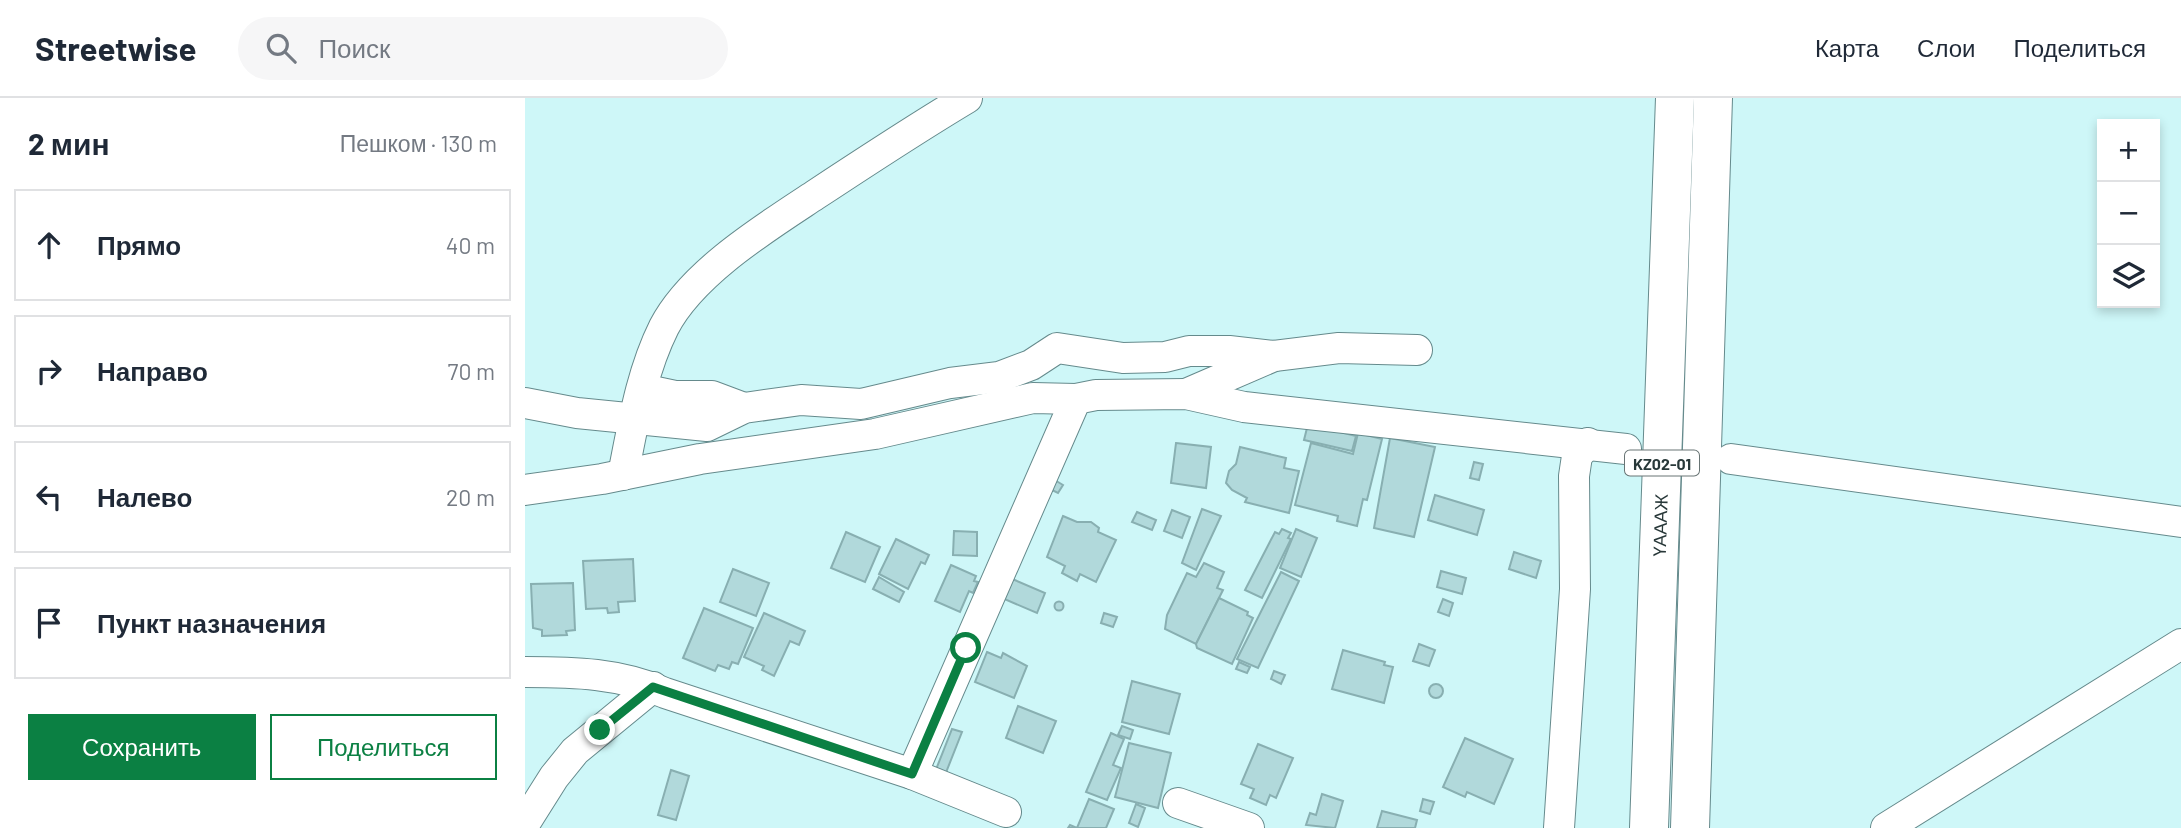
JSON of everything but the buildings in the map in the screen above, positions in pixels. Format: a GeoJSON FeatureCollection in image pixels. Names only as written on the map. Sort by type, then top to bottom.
{"type":"FeatureCollection","features":[{"type":"Feature","properties":{"kind":"highway","name":"ҮАААЖ"},"geometry":{"type":"LineString","coordinates":[[1649,828],[1675,98]]}},
{"type":"Feature","properties":{"kind":"highway","name":"KZ02-01"},"geometry":{"type":"LineString","coordinates":[[1690,828],[1713,98]]}},
{"type":"Feature","properties":{"kind":"street"},"geometry":{"type":"LineString","coordinates":[[623,475],[645,421],[642,389],[665,325],[683,301],[721,263],[869,158],[967,98]]}},
{"type":"Feature","properties":{"kind":"street"},"geometry":{"type":"LineString","coordinates":[[675,455],[707,426],[744,408],[801,400],[861,404],[950,383],[999,377],[1031,365],[1057,348],[1123,358],[1165,357],[1202,351],[1274,356],[1339,348],[1417,350]]}},
{"type":"Feature","properties":{"kind":"street"},"geometry":{"type":"LineString","coordinates":[[1186,394],[1274,356]]}},
{"type":"Feature","properties":{"kind":"street"},"geometry":{"type":"LineString","coordinates":[[642,389],[675,396],[712,396],[744,408]]}},
{"type":"Feature","properties":{"kind":"street"},"geometry":{"type":"LineString","coordinates":[[525,490],[623,475],[675,455],[875,434],[1033,398],[1076,399],[1096,395],[1186,394],[1244,407],[1626,449]]}},
{"type":"Feature","properties":{"kind":"street"},"geometry":{"type":"LineString","coordinates":[[888,398],[923,424]]}},
{"type":"Feature","properties":{"kind":"street"},"geometry":{"type":"LineString","coordinates":[[875,434],[888,398]]}},
{"type":"Feature","properties":{"kind":"street"},"geometry":{"type":"LineString","coordinates":[[912,774],[1076,399]]}},
{"type":"Feature","properties":{"kind":"street"},"geometry":{"type":"LineString","coordinates":[[525,402],[645,421],[707,426]]}},
{"type":"Feature","properties":{"kind":"street"},"geometry":{"type":"LineString","coordinates":[[645,421],[677,437],[675,455]]}},
{"type":"Feature","properties":{"kind":"street"},"geometry":{"type":"LineString","coordinates":[[1559,828],[1576,590],[1574,476],[1577,456],[1588,443]]}},
{"type":"Feature","properties":{"kind":"street"},"geometry":{"type":"LineString","coordinates":[[1731,459],[2181,523]]}},
{"type":"Feature","properties":{"kind":"street"},"geometry":{"type":"LineString","coordinates":[[1886,828],[2181,644]]}},
{"type":"Feature","properties":{"kind":"street"},"geometry":{"type":"LineString","coordinates":[[525,672],[591,673],[634,679],[912,774],[993,815]]}},
{"type":"Feature","properties":{"kind":"street"},"geometry":{"type":"LineString","coordinates":[[525,823],[554,776],[575,751],[653,687]]}},
{"type":"Feature","properties":{"kind":"street"},"geometry":{"type":"LineString","coordinates":[[1178,803],[1249,828]]}},
{"type":"Feature","properties":{"kind":"route"},"geometry":{"type":"LineString","coordinates":[[600,730],[653,687],[912,774],[966,648]]}}]}
